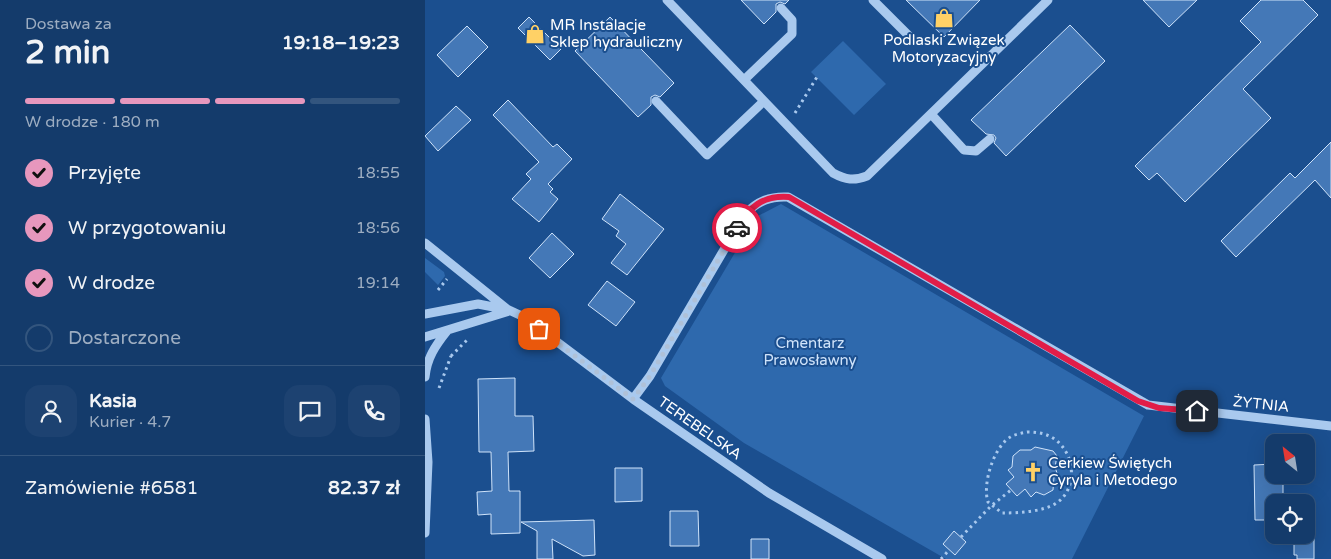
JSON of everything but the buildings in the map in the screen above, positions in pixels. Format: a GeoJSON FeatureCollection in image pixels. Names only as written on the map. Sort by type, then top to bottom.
{"type":"FeatureCollection","features":[{"type":"Feature","properties":{"kind":"street"},"geometry":{"type":"LineString","coordinates":[[667,0],[833,174],[843,179],[855,180],[867,176],[1048,0]]}},
{"type":"Feature","properties":{"kind":"street"},"geometry":{"type":"LineString","coordinates":[[873,0],[913,40]]}},
{"type":"Feature","properties":{"kind":"street"},"geometry":{"type":"LineString","coordinates":[[744,80],[792,34],[792,20],[781,8]]}},
{"type":"Feature","properties":{"kind":"street"},"geometry":{"type":"LineString","coordinates":[[656,101],[707,156],[764,101]]}},
{"type":"Feature","properties":{"kind":"street"},"geometry":{"type":"LineString","coordinates":[[931,114],[964,150],[976,151],[990,139]]}},
{"type":"Feature","properties":{"kind":"street","name":"ŻYTNIA"},"geometry":{"type":"LineString","coordinates":[[633,399],[650,376],[745,214],[761,200],[779,196],[789,197],[1148,405],[1331,426]]}},
{"type":"Feature","properties":{"kind":"street","name":"TEREBELSKA"},"geometry":{"type":"LineString","coordinates":[[425,243],[509,310],[524,317],[633,399],[769,493],[881,559]]}},
{"type":"Feature","properties":{"kind":"street","name":"TEREBELSKA"},"geometry":{"type":"LineString","coordinates":[[425,314],[478,304],[509,310]]}},
{"type":"Feature","properties":{"kind":"street"},"geometry":{"type":"LineString","coordinates":[[425,337],[509,310]]}},
{"type":"Feature","properties":{"kind":"street"},"geometry":{"type":"LineString","coordinates":[[425,377],[432,351],[448,331]]}},
{"type":"Feature","properties":{"kind":"street"},"geometry":{"type":"LineString","coordinates":[[425,420],[428,462],[425,533]]}},
{"type":"Feature","properties":{"kind":"path"},"geometry":{"type":"LineString","coordinates":[[785,124],[817,77]]}},
{"type":"Feature","properties":{"kind":"path"},"geometry":{"type":"LineString","coordinates":[[439,388],[453,349]]}},
{"type":"Feature","properties":{"kind":"path"},"geometry":{"type":"LineString","coordinates":[[1027,432],[1041,433],[1054,438],[1064,448],[1069,458],[1072,477],[1066,494],[1058,502],[1046,508],[1012,513],[1002,513],[991,506],[987,498],[987,481],[998,451],[1011,436],[1027,432]]}},
{"type":"Feature","properties":{"kind":"path"},"geometry":{"type":"LineString","coordinates":[[961,537],[991,506],[1011,490]]}},
{"type":"Feature","properties":{"kind":"path"},"geometry":{"type":"LineString","coordinates":[[941,559],[949,550]]}},
{"type":"Feature","properties":{"kind":"green space"},"geometry":{"type":"Polygon","coordinates":[[[843,41],[886,84],[854,115],[811,72],[843,41]]]}},
{"type":"Feature","properties":{"kind":"green space","name":"Cmentarz Prawosławny"},"geometry":{"type":"Polygon","coordinates":[[[781,204],[1144,416],[1072,559],[946,559],[744,443],[665,386],[661,378],[756,217],[781,204]]]}},
{"type":"Feature","properties":{"kind":"green space"},"geometry":{"type":"Polygon","coordinates":[[[425,258],[444,272],[445,276],[438,285],[425,272],[425,258]]]}},
{"type":"Feature","properties":{"kind":"way so far"},"geometry":{"type":"LineString","coordinates":[[539,329],[633,399],[650,376],[737,228]]}},
{"type":"Feature","properties":{"kind":"place","name":"Podlaski Związek Motoryzacyjny"},"geometry":{"type":"Point","coordinates":[944,18]}},
{"type":"Feature","properties":{"kind":"place","name":"MR Instalacje Sklep hydrauliczny"},"geometry":{"type":"Point","coordinates":[535,34]}},
{"type":"Feature","properties":{"kind":"place","name":"Cerkiew Świętych Cyryla i Metodego"},"geometry":{"type":"Point","coordinates":[1033,472]}},
{"type":"Feature","properties":{"kind":"route"},"geometry":{"type":"LineString","coordinates":[[737,228],[745,214],[761,200],[779,196],[789,197],[1138,401],[1159,408],[1197,411]]}}]}
